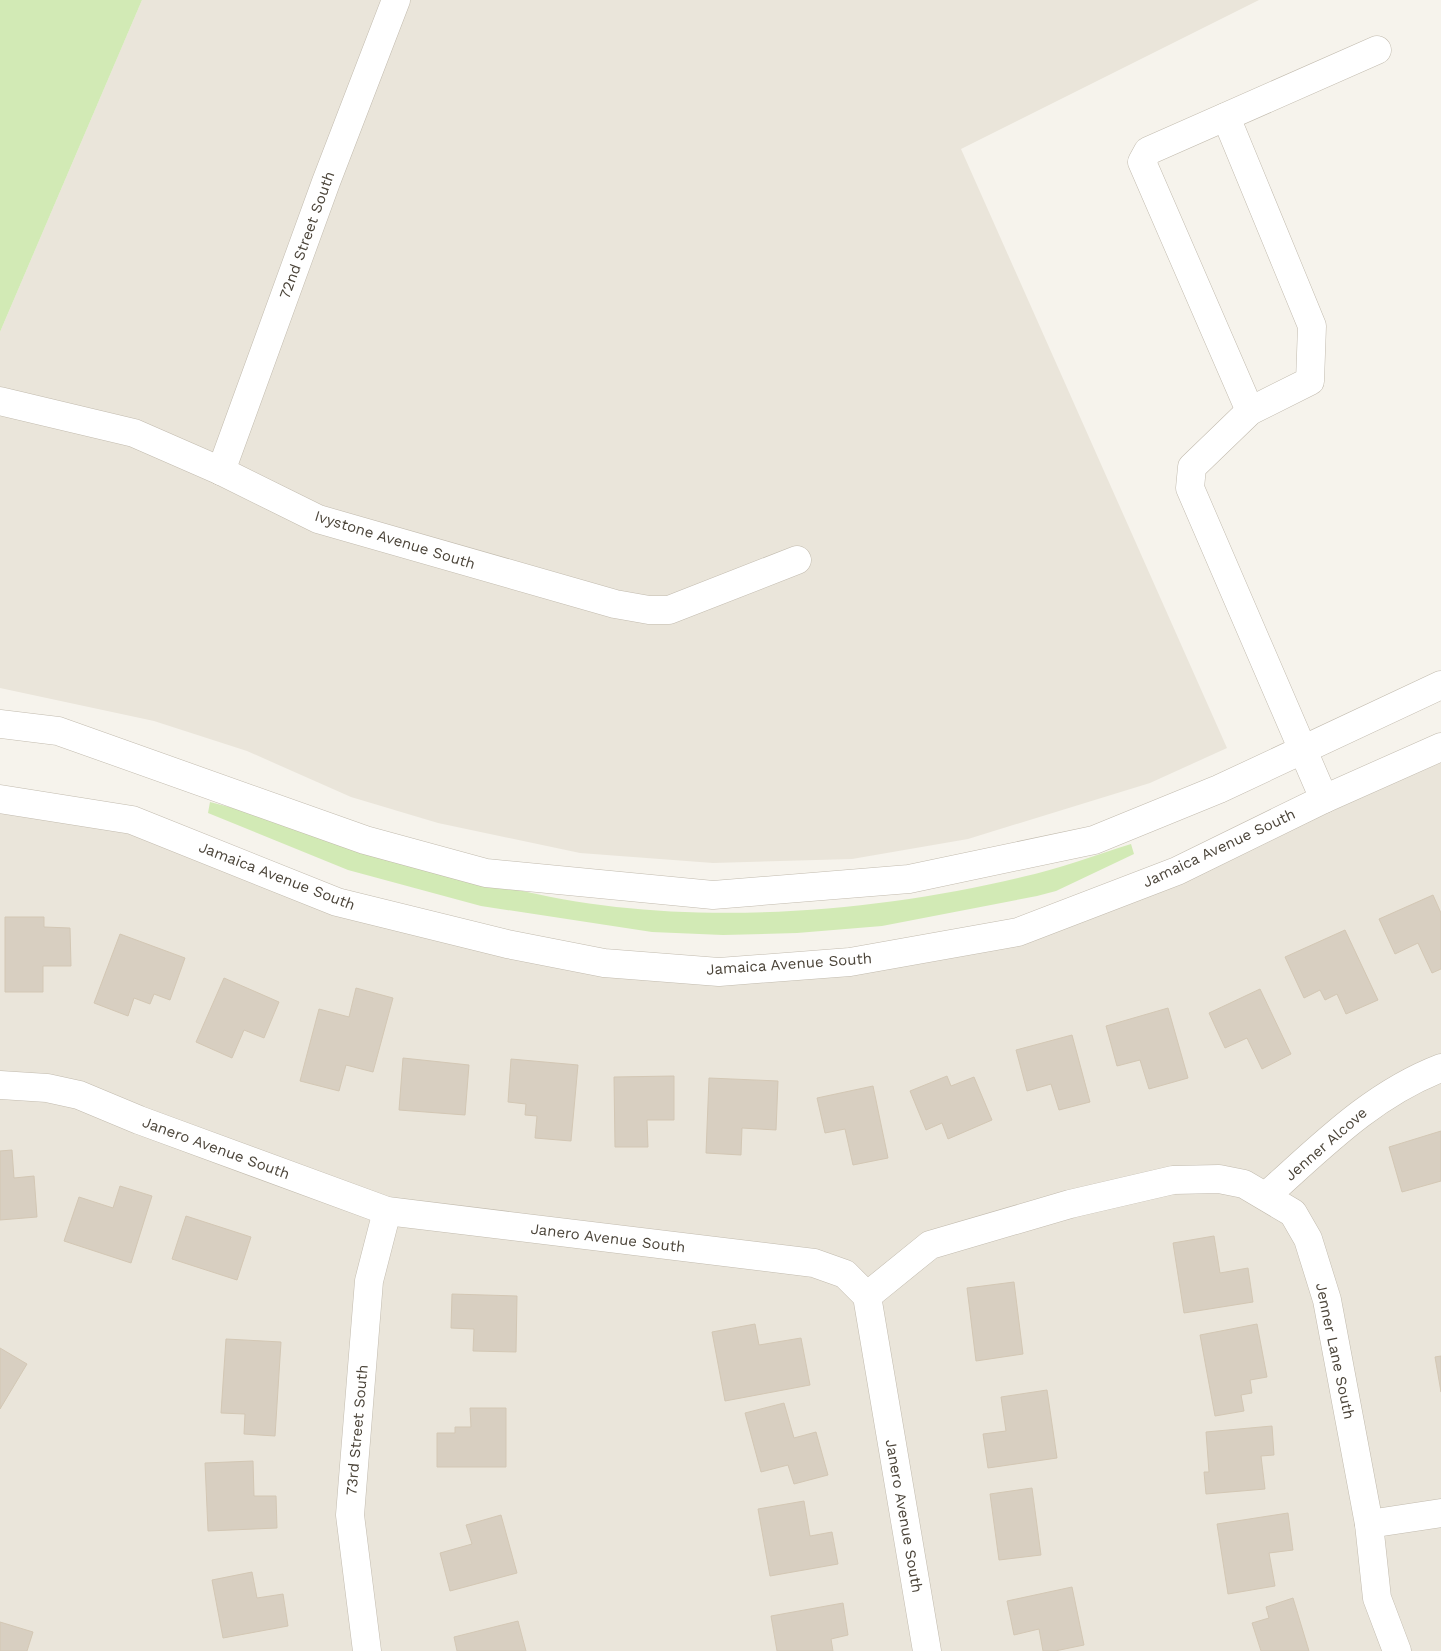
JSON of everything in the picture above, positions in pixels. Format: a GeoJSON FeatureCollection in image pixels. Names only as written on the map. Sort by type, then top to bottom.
{"type":"FeatureCollection","features":[{"type":"Feature","properties":{"kind":"street","name":"72nd Street South"},"geometry":{"type":"LineString","coordinates":[[221,471],[326,182],[396,0]]}},
{"type":"Feature","properties":{"kind":"street"},"geometry":{"type":"LineString","coordinates":[[1250,411],[1142,162],[1148,151],[1377,50]]}},
{"type":"Feature","properties":{"kind":"street"},"geometry":{"type":"LineString","coordinates":[[1226,117],[1312,326],[1310,381],[1250,411],[1192,467],[1190,488],[1324,799]]}},
{"type":"Feature","properties":{"kind":"street","name":"Ivystone Avenue South"},"geometry":{"type":"LineString","coordinates":[[0,401],[134,433],[221,471],[318,519],[615,604],[649,610],[669,610],[797,560]]}},
{"type":"Feature","properties":{"kind":"street"},"geometry":{"type":"LineString","coordinates":[[0,724],[58,731],[365,840],[486,873],[712,895],[909,879],[1094,840],[1219,788],[1441,685]]}},
{"type":"Feature","properties":{"kind":"street","name":"Jamaica Avenue South"},"geometry":{"type":"LineString","coordinates":[[0,799],[132,820],[337,902],[507,944],[604,963],[719,972],[850,962],[1018,932],[1177,871],[1324,799],[1441,747]]}},
{"type":"Feature","properties":{"kind":"street","name":"Jenner Alcove"},"geometry":{"type":"LineString","coordinates":[[1266,1196],[1358,1113],[1413,1079],[1441,1068]]}},
{"type":"Feature","properties":{"kind":"street","name":"Janero Avenue South"},"geometry":{"type":"LineString","coordinates":[[0,1085],[47,1088],[79,1095],[139,1120],[388,1211],[814,1263],[845,1274],[866,1296],[927,1651]]}},
{"type":"Feature","properties":{"kind":"street","name":"Jenner Lane South"},"geometry":{"type":"LineString","coordinates":[[866,1296],[930,1245],[1070,1204],[1173,1180],[1219,1179],[1244,1184],[1293,1213],[1308,1239],[1327,1300],[1369,1524],[1377,1598],[1396,1651]]}},
{"type":"Feature","properties":{"kind":"street","name":"73rd Street South"},"geometry":{"type":"LineString","coordinates":[[367,1651],[350,1515],[369,1281],[388,1211]]}},
{"type":"Feature","properties":{"kind":"street"},"geometry":{"type":"LineString","coordinates":[[1369,1524],[1441,1513]]}},
{"type":"Feature","properties":{"kind":"shaded area"},"geometry":{"type":"Polygon","coordinates":[[[142,0],[1259,0],[961,149],[1227,748],[1150,783],[968,839],[852,859],[713,863],[580,853],[438,823],[351,797],[247,751],[154,721],[0,688],[0,332],[142,0]]]}},
{"type":"Feature","properties":{"kind":"shaded area"},"geometry":{"type":"Polygon","coordinates":[[[1441,755],[1441,1651],[0,1651],[0,799],[132,820],[337,902],[719,972],[1018,932],[1441,755]]]}},
{"type":"Feature","properties":{"kind":"green space"},"geometry":{"type":"Polygon","coordinates":[[[0,0],[142,0],[0,332],[0,0]]]}},
{"type":"Feature","properties":{"kind":"green space"},"geometry":{"type":"Polygon","coordinates":[[[210,802],[511,888],[572,901],[636,909],[701,913],[833,908],[898,901],[1036,874],[1131,844],[1134,854],[1056,891],[882,926],[797,933],[723,935],[652,932],[481,906],[348,870],[208,813],[210,802]]]}},
{"type":"Feature","properties":{"kind":"building"},"geometry":{"type":"Polygon","coordinates":[[[1433,895],[1441,913],[1441,969],[1432,973],[1418,943],[1395,954],[1379,919],[1433,895]]]}},
{"type":"Feature","properties":{"kind":"building"},"geometry":{"type":"Polygon","coordinates":[[[5,917],[44,917],[44,927],[70,928],[71,966],[43,966],[43,992],[5,992],[5,917]]]}},
{"type":"Feature","properties":{"kind":"building"},"geometry":{"type":"Polygon","coordinates":[[[1345,930],[1378,1000],[1346,1014],[1337,994],[1325,1000],[1320,990],[1304,998],[1285,957],[1345,930]]]}},
{"type":"Feature","properties":{"kind":"building"},"geometry":{"type":"Polygon","coordinates":[[[120,934],[185,958],[170,1000],[154,994],[150,1004],[134,998],[128,1016],[94,1003],[120,934]]]}},
{"type":"Feature","properties":{"kind":"building"},"geometry":{"type":"Polygon","coordinates":[[[224,978],[279,1002],[264,1038],[244,1030],[232,1058],[196,1042],[224,978]]]}},
{"type":"Feature","properties":{"kind":"building"},"geometry":{"type":"Polygon","coordinates":[[[356,988],[393,998],[373,1072],[346,1065],[339,1091],[300,1081],[319,1009],[349,1017],[356,988]]]}},
{"type":"Feature","properties":{"kind":"building"},"geometry":{"type":"Polygon","coordinates":[[[1260,989],[1291,1054],[1262,1069],[1247,1038],[1225,1048],[1209,1013],[1260,989]]]}},
{"type":"Feature","properties":{"kind":"building"},"geometry":{"type":"Polygon","coordinates":[[[1168,1008],[1188,1078],[1149,1089],[1140,1060],[1117,1066],[1106,1026],[1168,1008]]]}},
{"type":"Feature","properties":{"kind":"building"},"geometry":{"type":"Polygon","coordinates":[[[1072,1035],[1090,1102],[1059,1110],[1051,1084],[1027,1091],[1016,1050],[1072,1035]]]}},
{"type":"Feature","properties":{"kind":"building"},"geometry":{"type":"Polygon","coordinates":[[[403,1058],[469,1065],[465,1115],[399,1110],[403,1058]]]}},
{"type":"Feature","properties":{"kind":"building"},"geometry":{"type":"Polygon","coordinates":[[[511,1059],[578,1065],[571,1141],[535,1138],[537,1116],[525,1115],[526,1104],[508,1102],[511,1059]]]}},
{"type":"Feature","properties":{"kind":"building"},"geometry":{"type":"Polygon","coordinates":[[[674,1076],[674,1120],[647,1120],[648,1147],[615,1147],[614,1077],[674,1076]]]}},
{"type":"Feature","properties":{"kind":"building"},"geometry":{"type":"Polygon","coordinates":[[[947,1076],[951,1086],[974,1077],[992,1120],[948,1139],[942,1123],[926,1130],[910,1091],[947,1076]]]}},
{"type":"Feature","properties":{"kind":"building"},"geometry":{"type":"Polygon","coordinates":[[[709,1078],[778,1081],[776,1130],[742,1128],[741,1155],[706,1153],[709,1078]]]}},
{"type":"Feature","properties":{"kind":"building"},"geometry":{"type":"Polygon","coordinates":[[[873,1086],[888,1158],[853,1165],[845,1129],[825,1133],[817,1098],[873,1086]]]}},
{"type":"Feature","properties":{"kind":"building"},"geometry":{"type":"Polygon","coordinates":[[[1441,1131],[1441,1181],[1402,1192],[1389,1147],[1441,1131]]]}},
{"type":"Feature","properties":{"kind":"building"},"geometry":{"type":"Polygon","coordinates":[[[12,1150],[14,1178],[34,1176],[37,1217],[0,1220],[0,1151],[12,1150]]]}},
{"type":"Feature","properties":{"kind":"building"},"geometry":{"type":"Polygon","coordinates":[[[120,1186],[152,1196],[131,1263],[64,1241],[79,1197],[113,1208],[120,1186]]]}},
{"type":"Feature","properties":{"kind":"building"},"geometry":{"type":"Polygon","coordinates":[[[186,1216],[251,1237],[237,1280],[172,1259],[186,1216]]]}},
{"type":"Feature","properties":{"kind":"building"},"geometry":{"type":"Polygon","coordinates":[[[1214,1236],[1220,1273],[1248,1268],[1253,1302],[1184,1313],[1173,1243],[1214,1236]]]}},
{"type":"Feature","properties":{"kind":"building"},"geometry":{"type":"Polygon","coordinates":[[[1014,1282],[1023,1354],[976,1361],[967,1288],[1014,1282]]]}},
{"type":"Feature","properties":{"kind":"building"},"geometry":{"type":"Polygon","coordinates":[[[452,1294],[517,1296],[516,1352],[473,1351],[474,1329],[451,1328],[452,1294]]]}},
{"type":"Feature","properties":{"kind":"building"},"geometry":{"type":"Polygon","coordinates":[[[755,1324],[759,1345],[801,1338],[810,1385],[725,1401],[712,1332],[755,1324]]]}},
{"type":"Feature","properties":{"kind":"building"},"geometry":{"type":"Polygon","coordinates":[[[1257,1324],[1267,1377],[1250,1380],[1252,1393],[1241,1395],[1244,1411],[1215,1416],[1200,1335],[1257,1324]]]}},
{"type":"Feature","properties":{"kind":"building"},"geometry":{"type":"Polygon","coordinates":[[[226,1339],[281,1342],[275,1436],[244,1434],[245,1414],[221,1413],[226,1339]]]}},
{"type":"Feature","properties":{"kind":"building"},"geometry":{"type":"Polygon","coordinates":[[[0,1348],[27,1364],[0,1409],[0,1348]]]}},
{"type":"Feature","properties":{"kind":"building"},"geometry":{"type":"Polygon","coordinates":[[[1441,1356],[1441,1392],[1435,1357],[1441,1356]]]}},
{"type":"Feature","properties":{"kind":"building"},"geometry":{"type":"Polygon","coordinates":[[[1047,1390],[1057,1458],[988,1468],[983,1434],[1006,1431],[1001,1397],[1047,1390]]]}},
{"type":"Feature","properties":{"kind":"building"},"geometry":{"type":"Polygon","coordinates":[[[784,1403],[794,1438],[816,1432],[828,1475],[794,1484],[788,1465],[761,1472],[745,1413],[784,1403]]]}},
{"type":"Feature","properties":{"kind":"building"},"geometry":{"type":"Polygon","coordinates":[[[470,1408],[506,1408],[506,1467],[437,1467],[437,1433],[455,1433],[455,1427],[471,1427],[470,1408]]]}},
{"type":"Feature","properties":{"kind":"building"},"geometry":{"type":"Polygon","coordinates":[[[1272,1426],[1274,1455],[1261,1456],[1265,1489],[1206,1494],[1204,1472],[1209,1472],[1206,1432],[1272,1426]]]}},
{"type":"Feature","properties":{"kind":"building"},"geometry":{"type":"Polygon","coordinates":[[[253,1461],[254,1496],[276,1496],[277,1528],[208,1531],[205,1463],[253,1461]]]}},
{"type":"Feature","properties":{"kind":"building"},"geometry":{"type":"Polygon","coordinates":[[[1032,1488],[1041,1555],[999,1560],[990,1494],[1032,1488]]]}},
{"type":"Feature","properties":{"kind":"building"},"geometry":{"type":"Polygon","coordinates":[[[804,1501],[810,1536],[832,1532],[838,1564],[770,1576],[758,1509],[804,1501]]]}},
{"type":"Feature","properties":{"kind":"building"},"geometry":{"type":"Polygon","coordinates":[[[1288,1513],[1293,1550],[1269,1553],[1275,1586],[1228,1594],[1217,1524],[1288,1513]]]}},
{"type":"Feature","properties":{"kind":"building"},"geometry":{"type":"Polygon","coordinates":[[[501,1515],[517,1573],[450,1591],[440,1553],[472,1544],[466,1525],[501,1515]]]}},
{"type":"Feature","properties":{"kind":"building"},"geometry":{"type":"Polygon","coordinates":[[[252,1572],[257,1598],[283,1594],[288,1626],[223,1638],[212,1580],[252,1572]]]}},
{"type":"Feature","properties":{"kind":"building"},"geometry":{"type":"Polygon","coordinates":[[[1072,1587],[1084,1645],[1055,1651],[1043,1651],[1039,1629],[1014,1635],[1007,1601],[1072,1587]]]}},
{"type":"Feature","properties":{"kind":"building"},"geometry":{"type":"Polygon","coordinates":[[[1293,1598],[1309,1651],[1261,1651],[1252,1623],[1269,1618],[1266,1607],[1293,1598]]]}},
{"type":"Feature","properties":{"kind":"building"},"geometry":{"type":"Polygon","coordinates":[[[843,1603],[848,1635],[831,1639],[833,1651],[777,1651],[771,1616],[843,1603]]]}},
{"type":"Feature","properties":{"kind":"building"},"geometry":{"type":"Polygon","coordinates":[[[518,1621],[526,1651],[457,1651],[454,1637],[518,1621]]]}},
{"type":"Feature","properties":{"kind":"building"},"geometry":{"type":"Polygon","coordinates":[[[0,1622],[33,1632],[27,1651],[0,1651],[0,1622]]]}}]}
